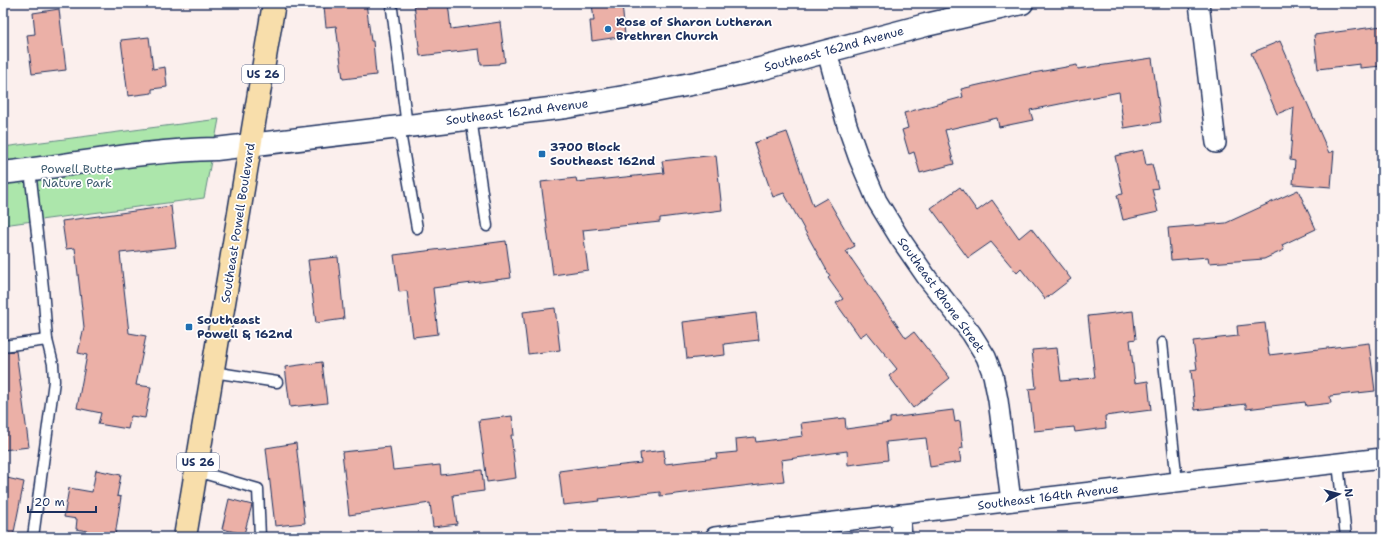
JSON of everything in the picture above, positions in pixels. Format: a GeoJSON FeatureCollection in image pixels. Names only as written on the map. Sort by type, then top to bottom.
{"type":"FeatureCollection","features":[{"type":"Feature","properties":{"kind":"main road","name":"Southeast Powell Boulevard"},"geometry":{"type":"LineString","coordinates":[[185,537],[274,3]]}},
{"type":"Feature","properties":{"kind":"main road","name":"Southeast 162nd Avenue"},"geometry":{"type":"LineString","coordinates":[[3,173],[148,154],[216,149],[566,107],[706,81],[827,52],[992,6],[1022,3]]}},
{"type":"Feature","properties":{"kind":"street"},"geometry":{"type":"LineString","coordinates":[[1198,3],[1216,143]]}},
{"type":"Feature","properties":{"kind":"street","name":"Southeast Rhone Street"},"geometry":{"type":"LineString","coordinates":[[827,52],[847,125],[859,159],[878,201],[899,238],[928,279],[971,333],[986,357],[993,375],[998,400],[1011,501]]}},
{"type":"Feature","properties":{"kind":"street","name":"Southeast 164th Avenue"},"geometry":{"type":"LineString","coordinates":[[715,537],[1382,458]]}},
{"type":"Feature","properties":{"kind":"street"},"geometry":{"type":"LineString","coordinates":[[900,514],[902,537]]}},
{"type":"Feature","properties":{"kind":"lane"},"geometry":{"type":"LineString","coordinates":[[392,9],[403,126],[417,228]]}},
{"type":"Feature","properties":{"kind":"lane"},"geometry":{"type":"LineString","coordinates":[[471,118],[487,226]]}},
{"type":"Feature","properties":{"kind":"lane"},"geometry":{"type":"LineString","coordinates":[[30,170],[47,340],[54,381],[33,537]]}},
{"type":"Feature","properties":{"kind":"lane"},"geometry":{"type":"LineString","coordinates":[[3,346],[47,340]]}},
{"type":"Feature","properties":{"kind":"lane"},"geometry":{"type":"LineString","coordinates":[[1162,343],[1177,482]]}},
{"type":"Feature","properties":{"kind":"lane"},"geometry":{"type":"LineString","coordinates":[[213,372],[277,382]]}},
{"type":"Feature","properties":{"kind":"lane"},"geometry":{"type":"LineString","coordinates":[[1338,463],[1346,537]]}},
{"type":"Feature","properties":{"kind":"lane"},"geometry":{"type":"LineString","coordinates":[[196,471],[258,489],[260,537]]}},
{"type":"Feature","properties":{"kind":"green space","name":"Powell Butte Nature Park"},"geometry":{"type":"Polygon","coordinates":[[[219,119],[204,198],[3,225],[3,147],[219,119]]]}},
{"type":"Feature","properties":{"kind":"building"},"geometry":{"type":"Polygon","coordinates":[[[366,3],[371,41],[373,41],[376,75],[343,79],[336,26],[326,27],[324,7],[366,3]]]}},
{"type":"Feature","properties":{"kind":"building"},"geometry":{"type":"Polygon","coordinates":[[[414,3],[448,3],[451,29],[500,22],[505,62],[499,64],[481,65],[479,49],[420,56],[414,3]]]}},
{"type":"Feature","properties":{"kind":"building","name":"Rose of Sharon Lutheran Brethren Church"},"geometry":{"type":"Polygon","coordinates":[[[592,3],[622,3],[625,36],[592,41],[590,21],[594,21],[592,3]]]}},
{"type":"Feature","properties":{"kind":"building"},"geometry":{"type":"Polygon","coordinates":[[[59,9],[66,70],[32,74],[27,35],[35,34],[33,13],[59,9]]]}},
{"type":"Feature","properties":{"kind":"building"},"geometry":{"type":"Polygon","coordinates":[[[1382,26],[1382,66],[1360,68],[1360,64],[1318,69],[1314,35],[1382,26]]]}},
{"type":"Feature","properties":{"kind":"building"},"geometry":{"type":"Polygon","coordinates":[[[149,37],[153,69],[165,67],[167,87],[152,89],[152,93],[128,96],[121,40],[149,37]]]}},
{"type":"Feature","properties":{"kind":"building"},"geometry":{"type":"Polygon","coordinates":[[[1280,41],[1329,153],[1334,151],[1331,187],[1293,184],[1295,161],[1290,160],[1294,107],[1277,114],[1251,53],[1280,41]]]}},
{"type":"Feature","properties":{"kind":"building"},"geometry":{"type":"Polygon","coordinates":[[[1152,58],[1161,122],[1124,128],[1119,92],[1030,110],[1033,120],[999,127],[997,118],[945,130],[954,164],[920,173],[914,152],[909,154],[902,130],[908,128],[904,113],[963,97],[961,89],[1022,75],[1077,65],[1078,69],[1152,58]]]}},
{"type":"Feature","properties":{"kind":"building"},"geometry":{"type":"Polygon","coordinates":[[[787,132],[813,206],[827,198],[855,246],[846,251],[906,338],[914,332],[950,378],[913,408],[889,376],[897,369],[867,332],[860,337],[836,303],[843,299],[828,278],[830,276],[784,193],[773,197],[754,143],[787,132]]]}},
{"type":"Feature","properties":{"kind":"building"},"geometry":{"type":"Polygon","coordinates":[[[1143,150],[1146,165],[1152,164],[1158,188],[1152,189],[1158,212],[1123,220],[1117,195],[1123,194],[1115,156],[1143,150]]]}},
{"type":"Feature","properties":{"kind":"building"},"geometry":{"type":"Polygon","coordinates":[[[716,155],[722,210],[660,218],[660,222],[583,230],[588,270],[553,275],[541,182],[576,178],[577,182],[664,173],[662,161],[716,155]]]}},
{"type":"Feature","properties":{"kind":"building"},"geometry":{"type":"Polygon","coordinates":[[[960,187],[977,211],[992,200],[1019,238],[1031,228],[1071,279],[1045,299],[1021,269],[1017,273],[991,242],[968,258],[931,208],[960,187]]]}},
{"type":"Feature","properties":{"kind":"building"},"geometry":{"type":"Polygon","coordinates":[[[1298,190],[1316,229],[1282,245],[1284,250],[1264,259],[1209,263],[1208,257],[1171,260],[1168,228],[1226,223],[1298,190]]]}},
{"type":"Feature","properties":{"kind":"building"},"geometry":{"type":"Polygon","coordinates":[[[171,206],[176,247],[120,253],[129,333],[146,336],[136,385],[151,387],[145,418],[131,416],[128,429],[98,424],[101,413],[77,408],[87,355],[78,353],[84,327],[75,248],[66,249],[62,221],[171,206]]]}},
{"type":"Feature","properties":{"kind":"building"},"geometry":{"type":"Polygon","coordinates":[[[506,241],[511,278],[433,288],[438,334],[413,337],[407,291],[399,292],[394,255],[506,241]]]}},
{"type":"Feature","properties":{"kind":"building"},"geometry":{"type":"Polygon","coordinates":[[[338,257],[344,319],[316,323],[308,260],[338,257]]]}},
{"type":"Feature","properties":{"kind":"building"},"geometry":{"type":"Polygon","coordinates":[[[555,308],[560,350],[528,354],[523,312],[555,308]]]}},
{"type":"Feature","properties":{"kind":"building"},"geometry":{"type":"Polygon","coordinates":[[[1133,311],[1136,339],[1130,340],[1135,383],[1148,381],[1151,410],[1105,416],[1106,428],[1075,432],[1074,427],[1034,431],[1029,389],[1036,388],[1032,350],[1057,348],[1061,381],[1095,378],[1088,316],[1133,311]]]}},
{"type":"Feature","properties":{"kind":"building"},"geometry":{"type":"Polygon","coordinates":[[[756,313],[759,340],[724,344],[725,355],[687,359],[683,322],[756,313]]]}},
{"type":"Feature","properties":{"kind":"building"},"geometry":{"type":"Polygon","coordinates":[[[1265,323],[1269,355],[1369,343],[1375,391],[1330,396],[1331,403],[1306,406],[1305,402],[1246,409],[1246,404],[1195,410],[1191,370],[1197,369],[1193,341],[1238,336],[1237,326],[1265,323]]]}},
{"type":"Feature","properties":{"kind":"building"},"geometry":{"type":"Polygon","coordinates":[[[16,351],[29,447],[3,450],[3,352],[16,351]]]}},
{"type":"Feature","properties":{"kind":"building"},"geometry":{"type":"Polygon","coordinates":[[[322,362],[327,403],[290,407],[285,367],[322,362]]]}},
{"type":"Feature","properties":{"kind":"building"},"geometry":{"type":"Polygon","coordinates":[[[953,410],[955,422],[960,421],[963,448],[959,449],[961,462],[930,467],[926,438],[886,442],[888,460],[848,465],[847,451],[781,460],[784,481],[660,496],[660,492],[563,505],[559,471],[596,466],[596,468],[641,463],[640,453],[664,450],[665,464],[717,458],[716,454],[737,452],[736,439],[755,437],[756,442],[803,436],[801,423],[845,418],[846,429],[890,423],[890,418],[953,410]]]}},
{"type":"Feature","properties":{"kind":"building"},"geometry":{"type":"Polygon","coordinates":[[[512,416],[514,435],[511,435],[516,478],[487,482],[479,420],[512,416]]]}},
{"type":"Feature","properties":{"kind":"building"},"geometry":{"type":"Polygon","coordinates":[[[296,443],[305,523],[275,526],[266,448],[296,443]]]}},
{"type":"Feature","properties":{"kind":"building"},"geometry":{"type":"Polygon","coordinates":[[[390,447],[393,470],[440,465],[441,475],[482,470],[484,491],[453,495],[457,524],[433,527],[430,503],[349,515],[342,452],[390,447]]]}},
{"type":"Feature","properties":{"kind":"building"},"geometry":{"type":"Polygon","coordinates":[[[96,470],[121,475],[117,496],[121,497],[115,536],[76,529],[77,519],[64,517],[69,488],[92,492],[96,470]]]}},
{"type":"Feature","properties":{"kind":"building"},"geometry":{"type":"Polygon","coordinates":[[[3,477],[24,482],[13,537],[3,537],[3,477]]]}},
{"type":"Feature","properties":{"kind":"building"},"geometry":{"type":"Polygon","coordinates":[[[229,499],[252,505],[244,534],[222,529],[229,499]]]}},
{"type":"Feature","properties":{"kind":"place","name":"Rose of Sharon Lutheran Brethren Church"},"geometry":{"type":"Point","coordinates":[608,29]}},
{"type":"Feature","properties":{"kind":"place","name":"3700 Block Southeast 162nd"},"geometry":{"type":"Point","coordinates":[542,154]}},
{"type":"Feature","properties":{"kind":"place","name":"Southeast Powell & 162nd"},"geometry":{"type":"Point","coordinates":[189,327]}}]}
